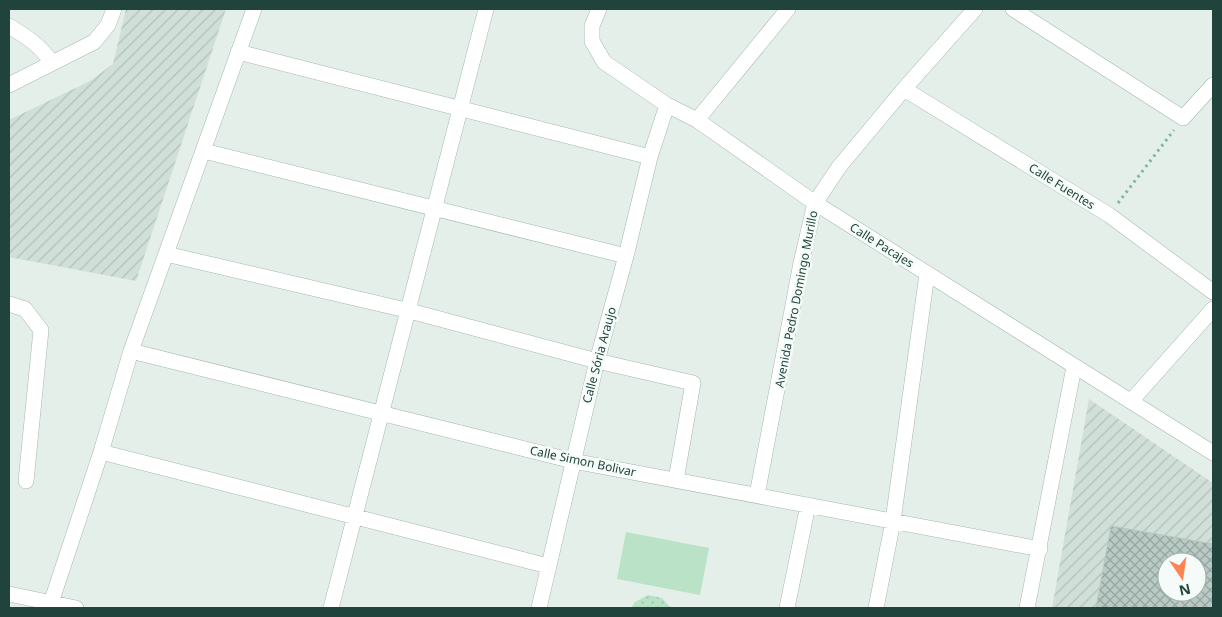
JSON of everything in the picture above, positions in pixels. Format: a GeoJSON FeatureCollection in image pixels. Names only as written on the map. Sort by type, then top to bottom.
{"type":"FeatureCollection","features":[{"type":"Feature","properties":{"kind":"street"},"geometry":{"type":"LineString","coordinates":[[9,85],[94,42],[108,25],[114,9]]}},
{"type":"Feature","properties":{"kind":"street"},"geometry":{"type":"LineString","coordinates":[[51,603],[101,452],[131,351],[254,9]]}},
{"type":"Feature","properties":{"kind":"street"},"geometry":{"type":"LineString","coordinates":[[331,608],[356,517],[406,310],[435,207],[486,9]]}},
{"type":"Feature","properties":{"kind":"street","name":"Calle Pacajes"},"geometry":{"type":"LineString","coordinates":[[599,9],[592,26],[592,41],[604,62],[667,105],[697,120],[815,203],[1074,366],[1132,400],[1213,453]]}},
{"type":"Feature","properties":{"kind":"street"},"geometry":{"type":"LineString","coordinates":[[697,120],[788,9]]}},
{"type":"Feature","properties":{"kind":"street","name":"Avenida Pedro Domingo Murillo"},"geometry":{"type":"LineString","coordinates":[[757,495],[801,263],[815,203],[839,167],[904,89],[975,9]]}},
{"type":"Feature","properties":{"kind":"street"},"geometry":{"type":"LineString","coordinates":[[1013,9],[1183,118],[1213,85]]}},
{"type":"Feature","properties":{"kind":"street"},"geometry":{"type":"LineString","coordinates":[[9,26],[43,49],[52,63]]}},
{"type":"Feature","properties":{"kind":"street"},"geometry":{"type":"LineString","coordinates":[[238,52],[460,107],[650,157]]}},
{"type":"Feature","properties":{"kind":"street","name":"Calle Fuentes"},"geometry":{"type":"LineString","coordinates":[[904,89],[1109,215],[1213,292]]}},
{"type":"Feature","properties":{"kind":"street","name":"Calle Sória Araujo"},"geometry":{"type":"LineString","coordinates":[[539,608],[597,361],[626,256],[650,157],[667,105]]}},
{"type":"Feature","properties":{"kind":"street"},"geometry":{"type":"LineString","coordinates":[[204,151],[626,256]]}},
{"type":"Feature","properties":{"kind":"street"},"geometry":{"type":"LineString","coordinates":[[166,254],[406,310],[597,361],[693,383],[676,480]]}},
{"type":"Feature","properties":{"kind":"street"},"geometry":{"type":"LineString","coordinates":[[876,608],[893,521],[927,274]]}},
{"type":"Feature","properties":{"kind":"street"},"geometry":{"type":"LineString","coordinates":[[9,304],[25,309],[41,330],[26,481]]}},
{"type":"Feature","properties":{"kind":"street"},"geometry":{"type":"LineString","coordinates":[[1132,400],[1213,309]]}},
{"type":"Feature","properties":{"kind":"street","name":"Calle Simon Bolivar"},"geometry":{"type":"LineString","coordinates":[[131,351],[573,460],[1040,549]]}},
{"type":"Feature","properties":{"kind":"street"},"geometry":{"type":"LineString","coordinates":[[1027,608],[1040,549],[1074,366]]}},
{"type":"Feature","properties":{"kind":"street"},"geometry":{"type":"LineString","coordinates":[[101,452],[548,566]]}},
{"type":"Feature","properties":{"kind":"street"},"geometry":{"type":"LineString","coordinates":[[786,608],[808,505]]}},
{"type":"Feature","properties":{"kind":"street"},"geometry":{"type":"LineString","coordinates":[[9,594],[76,608]]}},
{"type":"Feature","properties":{"kind":"path"},"geometry":{"type":"LineString","coordinates":[[1109,215],[1183,118]]}},
{"type":"Feature","properties":{"kind":"shaded area"},"geometry":{"type":"Polygon","coordinates":[[[126,9],[226,9],[136,281],[9,257],[9,120],[90,81],[113,64],[126,9]]]}},
{"type":"Feature","properties":{"kind":"shaded area"},"geometry":{"type":"Polygon","coordinates":[[[1089,399],[1213,483],[1213,608],[1052,608],[1089,399]]]}},
{"type":"Feature","properties":{"kind":"green space"},"geometry":{"type":"Polygon","coordinates":[[[626,532],[709,548],[700,595],[617,579],[626,532]]]}},
{"type":"Feature","properties":{"kind":"green space"},"geometry":{"type":"Polygon","coordinates":[[[648,595],[662,598],[671,608],[631,608],[635,602],[648,595]]]}},
{"type":"Feature","properties":{"kind":"building"},"geometry":{"type":"Polygon","coordinates":[[[1111,526],[1213,544],[1213,608],[1096,608],[1111,526]]]}}]}
